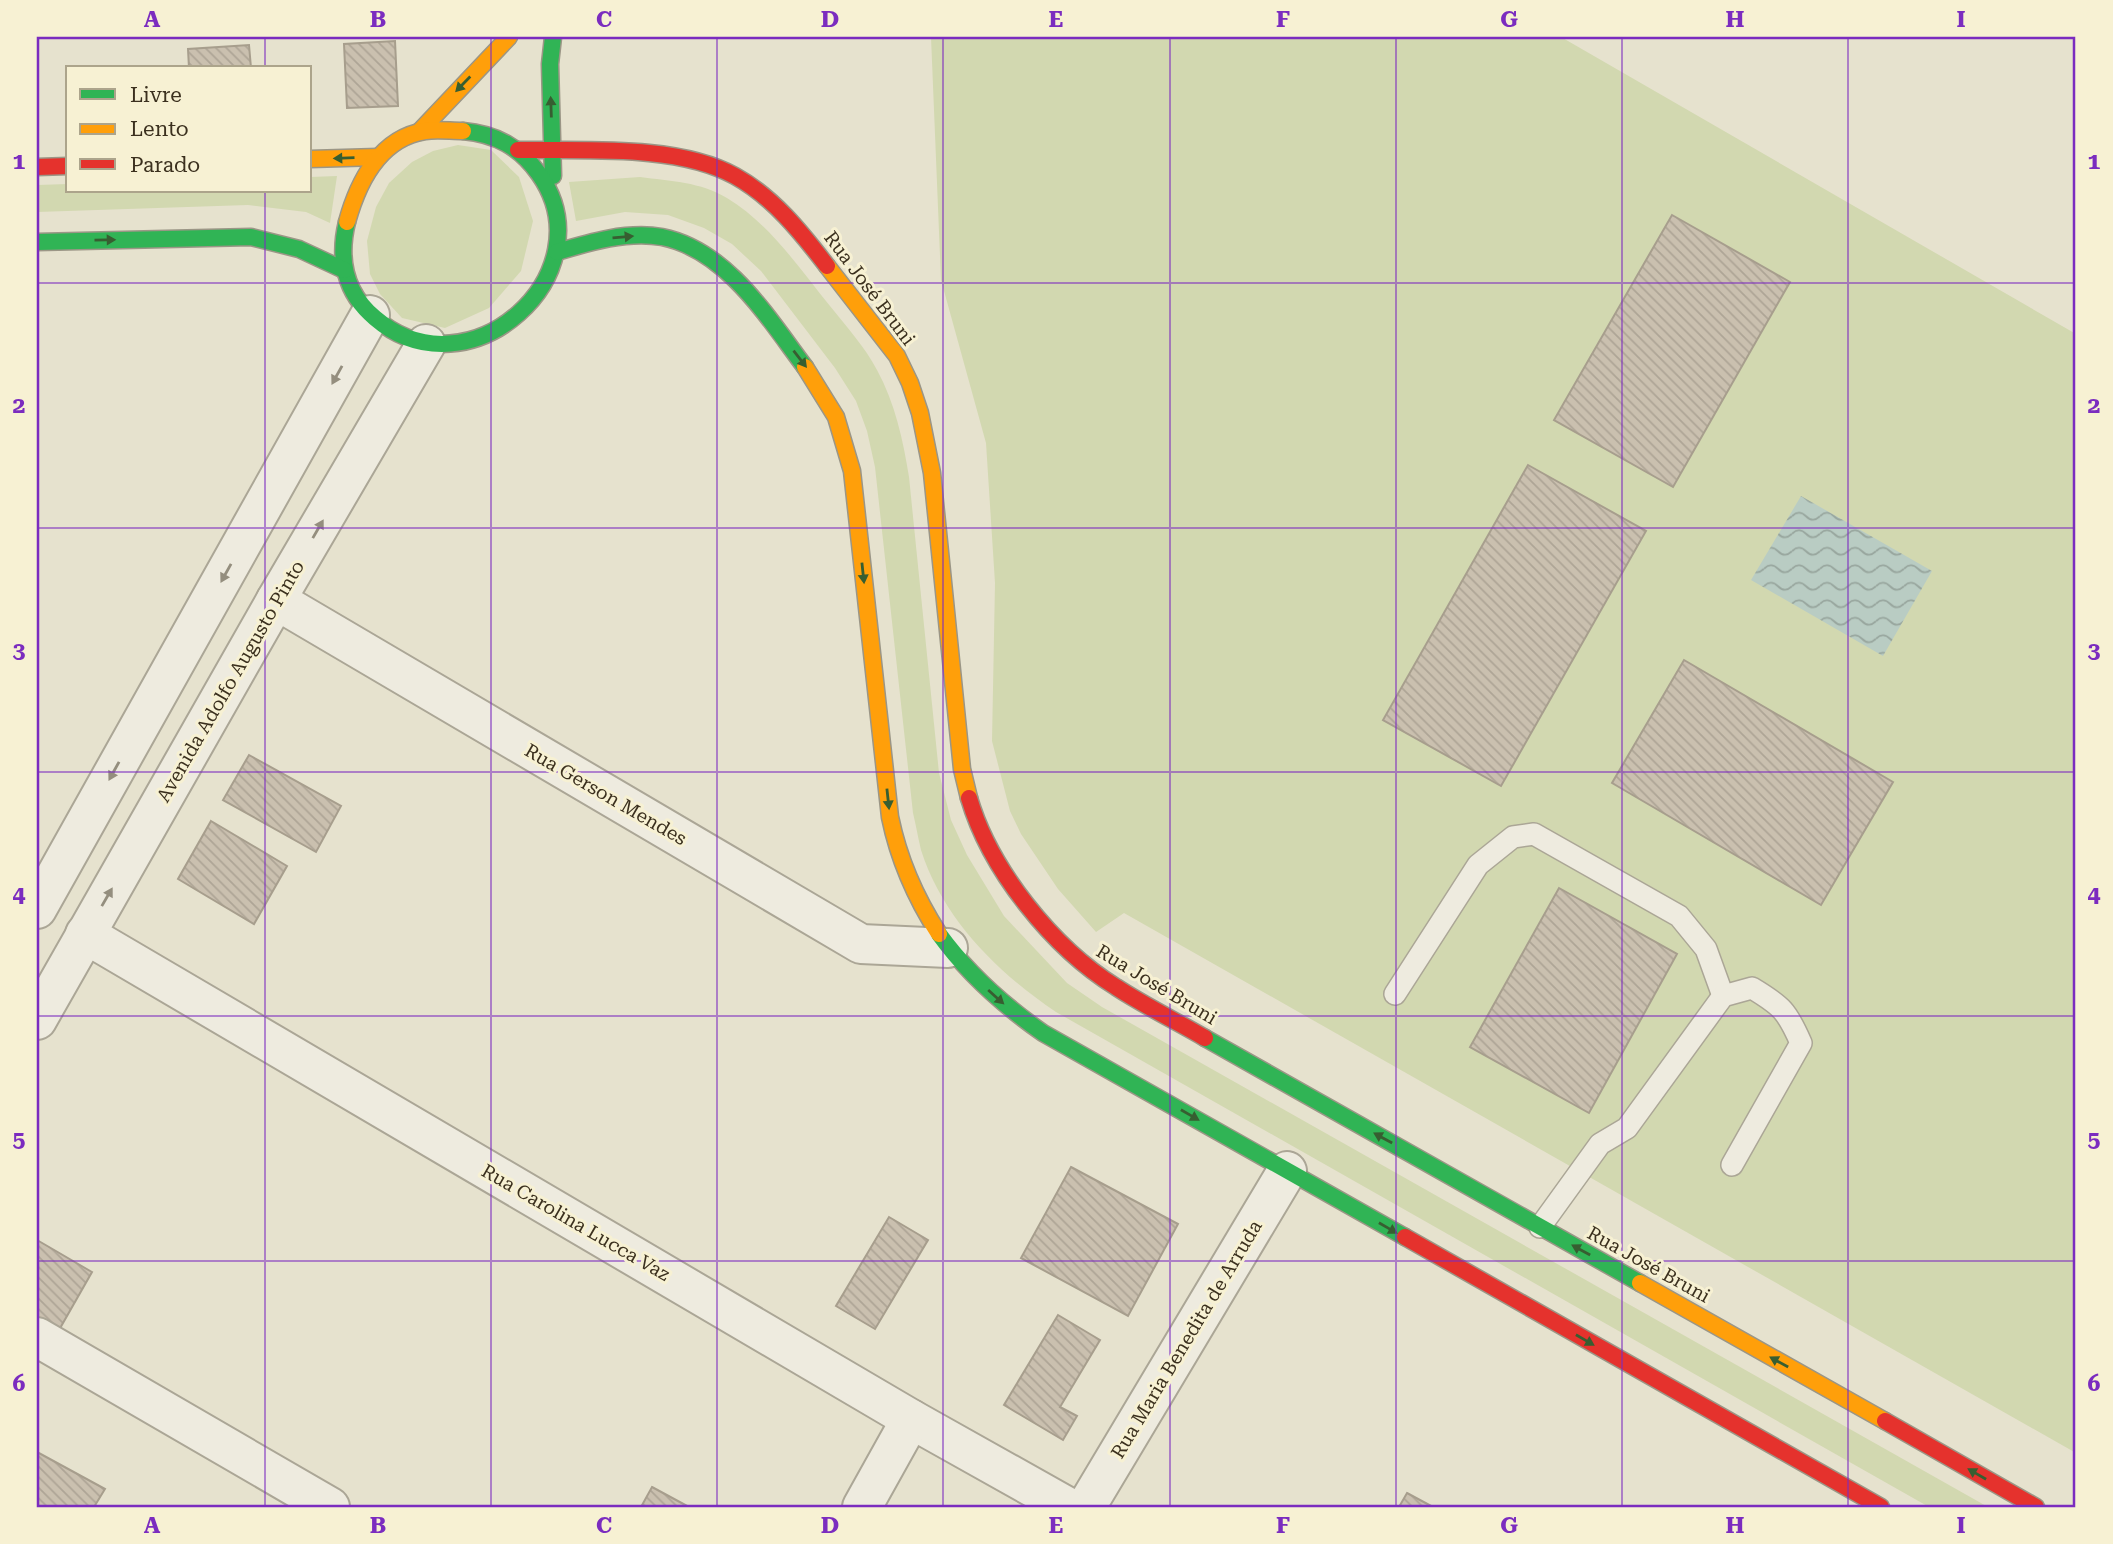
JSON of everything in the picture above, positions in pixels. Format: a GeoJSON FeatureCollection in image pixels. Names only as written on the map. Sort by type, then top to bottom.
{"type":"FeatureCollection","features":[{"type":"Feature","properties":{"kind":"street"},"geometry":{"type":"LineString","coordinates":[[509,37],[419,132],[398,142],[377,157],[359,189],[351,211],[345,241],[344,270],[354,292],[370,315],[396,334],[426,344],[464,343],[499,331],[528,308],[549,275],[557,252],[558,223],[552,150],[550,64],[553,37]]}},
{"type":"Feature","properties":{"kind":"street"},"geometry":{"type":"LineString","coordinates":[[419,132],[463,131],[494,136],[518,150],[540,171],[554,199]]}},
{"type":"Feature","properties":{"kind":"street","name":"Rua José Bruni"},"geometry":{"type":"LineString","coordinates":[[518,150],[684,158],[713,165],[740,178],[798,229],[877,327],[897,357],[926,435],[962,769],[973,812],[988,844],[1023,901],[1083,964],[1115,987],[2036,1507]]}},
{"type":"Feature","properties":{"kind":"street"},"geometry":{"type":"LineString","coordinates":[[312,159],[377,157]]}},
{"type":"Feature","properties":{"kind":"street"},"geometry":{"type":"LineString","coordinates":[[37,167],[66,166]]}},
{"type":"Feature","properties":{"kind":"street"},"geometry":{"type":"LineString","coordinates":[[557,252],[592,241],[626,235],[663,237],[693,249],[718,264],[744,287],[816,381],[834,411],[852,471],[890,817],[899,858],[917,899],[948,948],[983,986],[1009,1010],[1032,1025],[1881,1507]]}},
{"type":"Feature","properties":{"kind":"street"},"geometry":{"type":"LineString","coordinates":[[37,242],[251,237],[277,240],[299,247],[344,270]]}},
{"type":"Feature","properties":{"kind":"street"},"geometry":{"type":"LineString","coordinates":[[37,909],[370,315]]}},
{"type":"Feature","properties":{"kind":"street","name":"Avenida Adolfo Augusto Pinto"},"geometry":{"type":"LineString","coordinates":[[37,1020],[276,600],[426,344]]}},
{"type":"Feature","properties":{"kind":"street","name":"Rua Gerson Mendes"},"geometry":{"type":"LineString","coordinates":[[276,600],[861,944],[948,948]]}},
{"type":"Feature","properties":{"kind":"street","name":"Rua Carolina Lucca Vaz"},"geometry":{"type":"LineString","coordinates":[[85,934],[911,1419],[1068,1507]]}},
{"type":"Feature","properties":{"kind":"street","name":"Rua Maria Benedita de Arruda"},"geometry":{"type":"LineString","coordinates":[[1086,1507],[1287,1171]]}},
{"type":"Feature","properties":{"kind":"street"},"geometry":{"type":"LineString","coordinates":[[37,1336],[330,1507]]}},
{"type":"Feature","properties":{"kind":"street"},"geometry":{"type":"LineString","coordinates":[[862,1507],[911,1419]]}},
{"type":"Feature","properties":{"kind":"lane"},"geometry":{"type":"LineString","coordinates":[[1395,994],[1478,865],[1513,837],[1534,834],[1679,916],[1706,949],[1723,996]]}},
{"type":"Feature","properties":{"kind":"lane"},"geometry":{"type":"LineString","coordinates":[[1540,1227],[1601,1144],[1627,1128],[1723,996],[1752,988],[1771,999],[1788,1015],[1801,1042],[1732,1166]]}},
{"type":"Feature","properties":{"kind":"green space"},"geometry":{"type":"Polygon","coordinates":[[[931,37],[1561,37],[2076,334],[2076,1453],[1124,913],[1096,932],[1058,889],[1021,834],[1010,811],[992,741],[995,583],[986,443],[941,280],[931,37]]]}},
{"type":"Feature","properties":{"kind":"green space"},"geometry":{"type":"Polygon","coordinates":[[[458,145],[491,150],[519,177],[533,221],[521,271],[489,308],[445,328],[402,318],[380,294],[370,274],[367,241],[376,207],[389,183],[412,162],[433,151],[458,145]]]}},
{"type":"Feature","properties":{"kind":"green space"},"geometry":{"type":"Polygon","coordinates":[[[337,176],[330,223],[306,212],[248,205],[37,212],[37,185],[66,184],[66,192],[312,192],[312,177],[337,176]]]}},
{"type":"Feature","properties":{"kind":"green space"},"geometry":{"type":"Polygon","coordinates":[[[640,177],[707,189],[727,198],[757,220],[795,262],[855,337],[877,370],[898,422],[909,477],[939,773],[951,820],[967,855],[1004,916],[1067,983],[1102,1007],[1988,1507],[1929,1507],[1056,1012],[1034,997],[994,962],[958,921],[943,899],[921,850],[913,813],[875,467],[867,431],[856,401],[835,368],[761,271],[732,244],[704,228],[668,215],[625,212],[576,221],[569,182],[640,177]]]}},
{"type":"Feature","properties":{"kind":"water"},"geometry":{"type":"Polygon","coordinates":[[[1801,496],[1932,571],[1883,656],[1751,580],[1801,496]]]}},
{"type":"Feature","properties":{"kind":"building"},"geometry":{"type":"Polygon","coordinates":[[[395,41],[398,106],[347,108],[344,44],[395,41]]]}},
{"type":"Feature","properties":{"kind":"building"},"geometry":{"type":"Polygon","coordinates":[[[249,45],[251,66],[189,66],[188,49],[249,45]]]}},
{"type":"Feature","properties":{"kind":"building"},"geometry":{"type":"Polygon","coordinates":[[[1672,215],[1790,282],[1673,487],[1554,420],[1672,215]]]}},
{"type":"Feature","properties":{"kind":"building"},"geometry":{"type":"Polygon","coordinates":[[[1528,465],[1646,531],[1501,786],[1383,720],[1528,465]]]}},
{"type":"Feature","properties":{"kind":"building"},"geometry":{"type":"Polygon","coordinates":[[[1684,660],[1893,782],[1821,905],[1612,783],[1684,660]]]}},
{"type":"Feature","properties":{"kind":"building"},"geometry":{"type":"Polygon","coordinates":[[[249,755],[341,806],[316,852],[223,800],[249,755]]]}},
{"type":"Feature","properties":{"kind":"building"},"geometry":{"type":"Polygon","coordinates":[[[211,821],[287,866],[254,924],[178,879],[211,821]]]}},
{"type":"Feature","properties":{"kind":"building"},"geometry":{"type":"Polygon","coordinates":[[[1559,888],[1677,954],[1589,1113],[1470,1047],[1559,888]]]}},
{"type":"Feature","properties":{"kind":"building"},"geometry":{"type":"Polygon","coordinates":[[[1071,1167],[1178,1224],[1128,1316],[1021,1258],[1071,1167]]]}},
{"type":"Feature","properties":{"kind":"building"},"geometry":{"type":"Polygon","coordinates":[[[889,1217],[928,1240],[875,1329],[836,1306],[889,1217]]]}},
{"type":"Feature","properties":{"kind":"building"},"geometry":{"type":"Polygon","coordinates":[[[37,1240],[92,1272],[55,1337],[37,1326],[37,1240]]]}},
{"type":"Feature","properties":{"kind":"building"},"geometry":{"type":"Polygon","coordinates":[[[1058,1315],[1100,1340],[1060,1407],[1077,1416],[1063,1440],[1004,1405],[1058,1315]]]}},
{"type":"Feature","properties":{"kind":"building"},"geometry":{"type":"Polygon","coordinates":[[[37,1452],[105,1489],[94,1507],[37,1507],[37,1452]]]}},
{"type":"Feature","properties":{"kind":"building"},"geometry":{"type":"Polygon","coordinates":[[[652,1487],[689,1507],[641,1507],[652,1487]]]}},
{"type":"Feature","properties":{"kind":"building"},"geometry":{"type":"Polygon","coordinates":[[[1407,1493],[1433,1507],[1399,1507],[1407,1493]]]}},
{"type":"Feature","properties":{"kind":"traffic: fast"},"geometry":{"type":"LineString","coordinates":[[553,37],[550,64],[553,176]]}},
{"type":"Feature","properties":{"kind":"traffic: fast"},"geometry":{"type":"LineString","coordinates":[[347,222],[344,262],[346,274],[357,298],[375,318],[412,339],[450,344],[487,334],[518,314],[543,284],[556,250],[556,212],[539,174],[524,156],[497,139],[463,131]]}},
{"type":"Feature","properties":{"kind":"traffic: fast"},"geometry":{"type":"LineString","coordinates":[[557,252],[595,241],[635,235],[662,237],[685,244],[707,256],[744,288],[805,367]]}},
{"type":"Feature","properties":{"kind":"traffic: fast"},"geometry":{"type":"LineString","coordinates":[[37,242],[251,237],[299,249],[344,270]]}},
{"type":"Feature","properties":{"kind":"traffic: fast"},"geometry":{"type":"LineString","coordinates":[[939,934],[987,988],[1043,1033],[1405,1237]]}},
{"type":"Feature","properties":{"kind":"traffic: fast"},"geometry":{"type":"LineString","coordinates":[[1205,1038],[1640,1283]]}},
{"type":"Feature","properties":{"kind":"traffic: slow"},"geometry":{"type":"LineString","coordinates":[[419,132],[509,37]]}},
{"type":"Feature","properties":{"kind":"traffic: slow"},"geometry":{"type":"LineString","coordinates":[[347,222],[365,177],[383,152],[409,135],[425,131],[463,131]]}},
{"type":"Feature","properties":{"kind":"traffic: slow"},"geometry":{"type":"LineString","coordinates":[[312,159],[378,157]]}},
{"type":"Feature","properties":{"kind":"traffic: slow"},"geometry":{"type":"LineString","coordinates":[[827,266],[897,356],[920,413],[932,473],[962,769],[969,798]]}},
{"type":"Feature","properties":{"kind":"traffic: slow"},"geometry":{"type":"LineString","coordinates":[[805,367],[836,417],[852,471],[890,817],[909,878],[939,934]]}},
{"type":"Feature","properties":{"kind":"traffic: slow"},"geometry":{"type":"LineString","coordinates":[[1640,1283],[1885,1421]]}},
{"type":"Feature","properties":{"kind":"traffic: jam"},"geometry":{"type":"LineString","coordinates":[[518,150],[630,151],[686,159],[712,166],[735,176],[762,194],[796,228],[827,266]]}},
{"type":"Feature","properties":{"kind":"traffic: jam"},"geometry":{"type":"LineString","coordinates":[[37,167],[66,166]]}},
{"type":"Feature","properties":{"kind":"traffic: jam"},"geometry":{"type":"LineString","coordinates":[[969,798],[979,825],[1008,879],[1047,929],[1092,971],[1138,1001],[1205,1038]]}},
{"type":"Feature","properties":{"kind":"traffic: jam"},"geometry":{"type":"LineString","coordinates":[[1405,1237],[1881,1507]]}},
{"type":"Feature","properties":{"kind":"traffic: jam"},"geometry":{"type":"LineString","coordinates":[[1885,1421],[2036,1507]]}}]}
